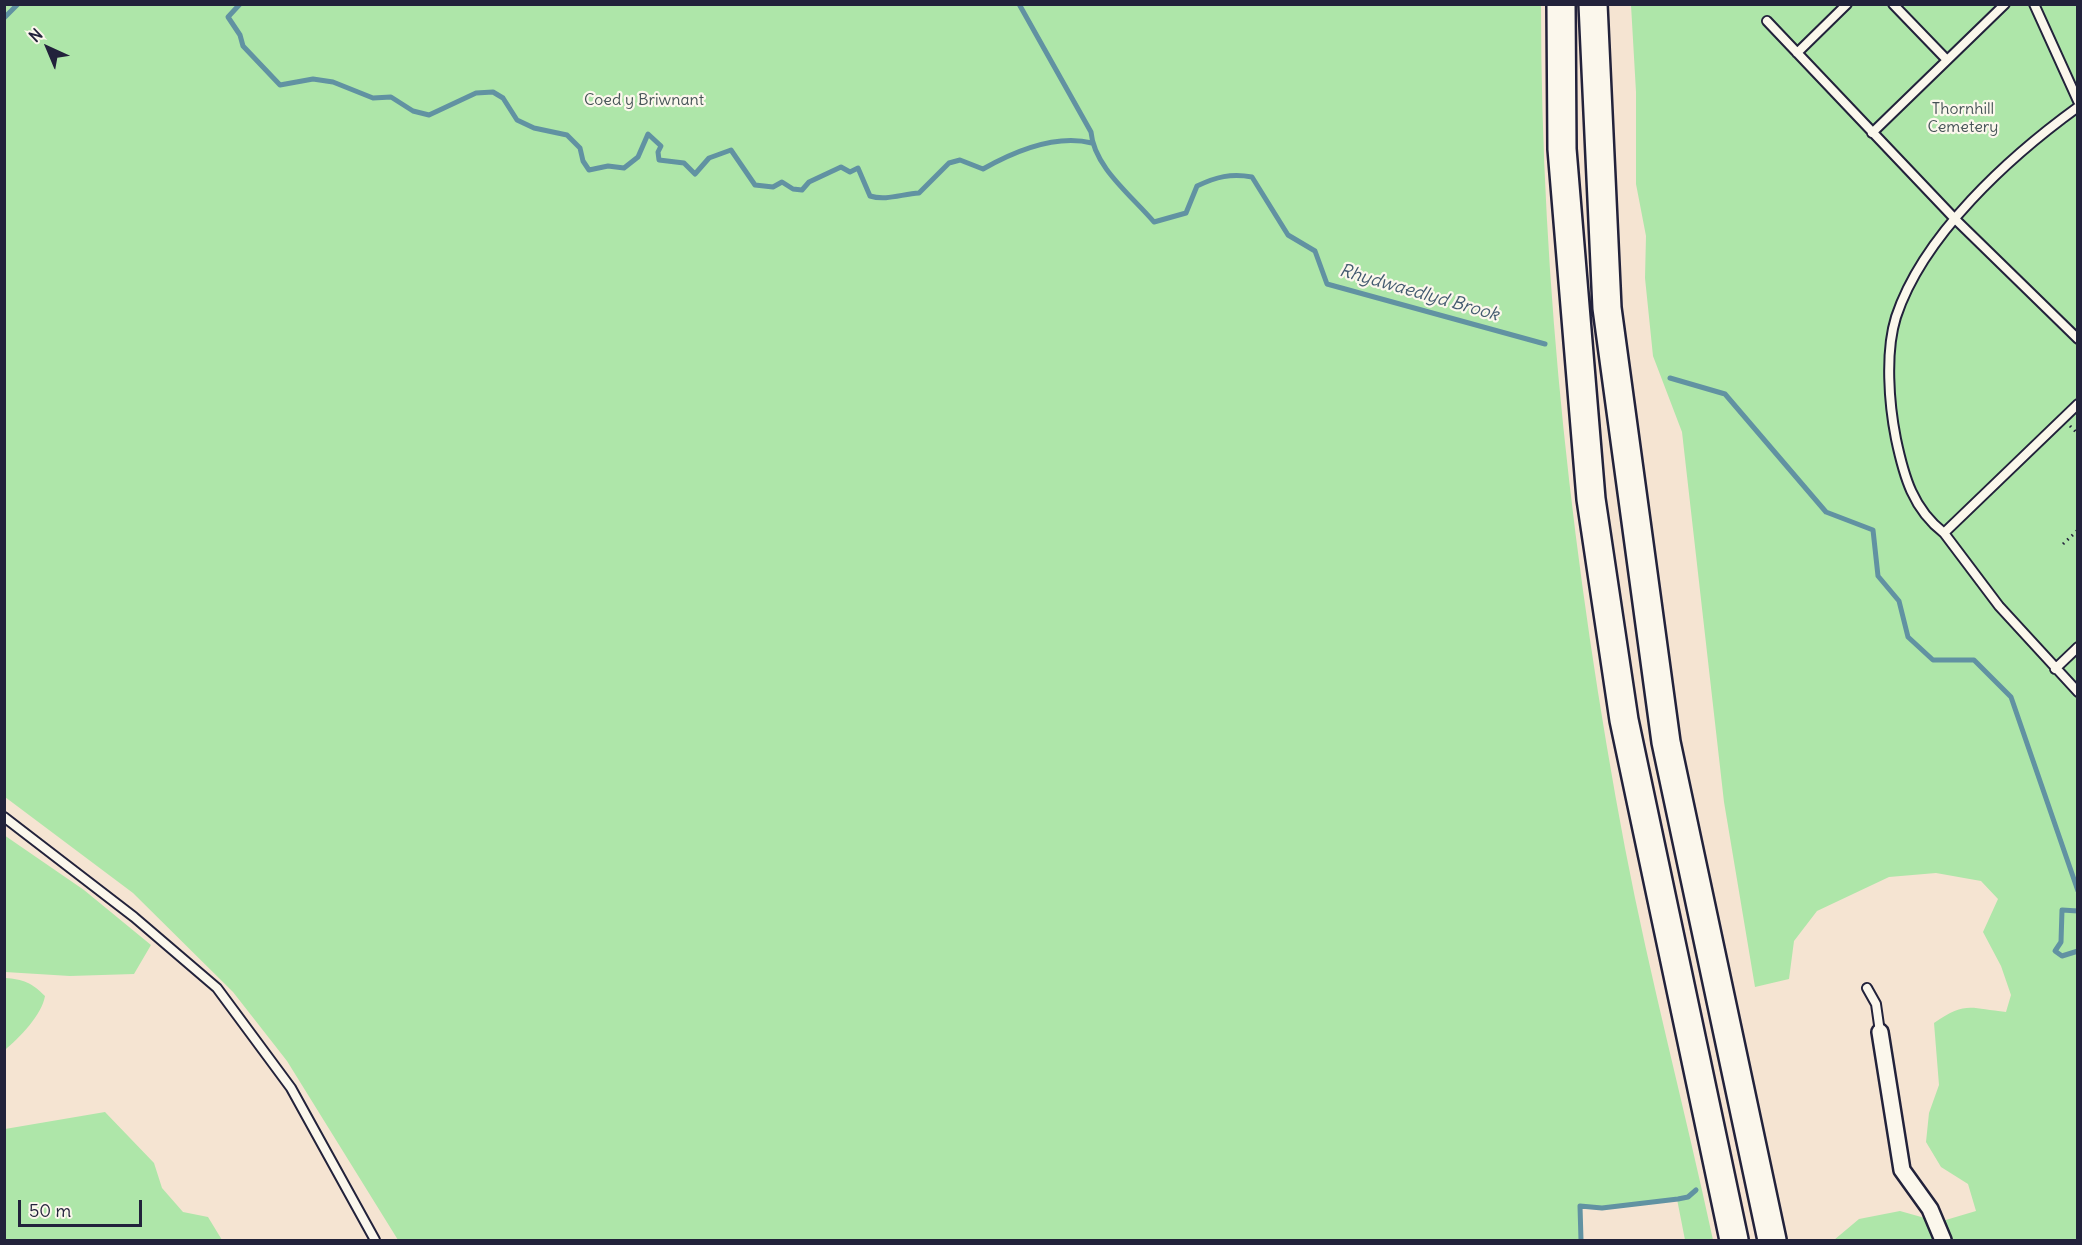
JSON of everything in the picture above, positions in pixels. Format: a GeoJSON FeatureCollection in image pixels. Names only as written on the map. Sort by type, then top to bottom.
{"type":"FeatureCollection","features":[{"type":"Feature","properties":{"kind":"highway"},"geometry":{"type":"LineString","coordinates":[[1561,4],[1562,149],[1591,499],[1626,731],[1734,1240]]}},
{"type":"Feature","properties":{"kind":"highway"},"geometry":{"type":"LineString","coordinates":[[1593,4],[1607,308],[1666,742],[1772,1240]]}},
{"type":"Feature","properties":{"kind":"street"},"geometry":{"type":"LineString","coordinates":[[1880,1032],[1902,1170],[1930,1209],[1944,1240]]}},
{"type":"Feature","properties":{"kind":"lane"},"geometry":{"type":"LineString","coordinates":[[1797,53],[1847,4]]}},
{"type":"Feature","properties":{"kind":"lane"},"geometry":{"type":"LineString","coordinates":[[1893,4],[1947,60]]}},
{"type":"Feature","properties":{"kind":"lane"},"geometry":{"type":"LineString","coordinates":[[1872,133],[2005,4]]}},
{"type":"Feature","properties":{"kind":"lane"},"geometry":{"type":"LineString","coordinates":[[2034,4],[2078,101]]}},
{"type":"Feature","properties":{"kind":"lane"},"geometry":{"type":"LineString","coordinates":[[1767,21],[1955,219],[2078,339]]}},
{"type":"Feature","properties":{"kind":"lane"},"geometry":{"type":"LineString","coordinates":[[2078,107],[2041,134],[1996,176],[1929,250],[1911,279],[1895,320],[1890,369],[1891,413],[1912,496],[1930,522],[1944,533],[1983,586],[2078,692]]}},
{"type":"Feature","properties":{"kind":"lane"},"geometry":{"type":"LineString","coordinates":[[1944,533],[2078,404]]}},
{"type":"Feature","properties":{"kind":"lane"},"geometry":{"type":"LineString","coordinates":[[2055,669],[2078,647]]}},
{"type":"Feature","properties":{"kind":"lane"},"geometry":{"type":"LineString","coordinates":[[4,817],[134,917],[217,988],[291,1088],[375,1240]]}},
{"type":"Feature","properties":{"kind":"lane"},"geometry":{"type":"LineString","coordinates":[[1867,988],[1876,1004],[1880,1032]]}},
{"type":"Feature","properties":{"kind":"path"},"geometry":{"type":"LineString","coordinates":[[2063,544],[2078,530]]}},
{"type":"Feature","properties":{"kind":"green space","name":"Coed y Briwnant"},"geometry":{"type":"Polygon","coordinates":[[[4,5],[1541,5],[1542,111],[1554,322],[1564,428],[1590,639],[1606,744],[1635,897],[1713,1240],[1685,1240],[1677,1199],[1602,1208],[1580,1206],[1581,1240],[398,1240],[287,1061],[233,992],[133,893],[5,797],[4,5]]]}},
{"type":"Feature","properties":{"kind":"green space","name":"Thornhill Cemetery"},"geometry":{"type":"Polygon","coordinates":[[[1631,5],[2077,5],[2077,1240],[1834,1240],[1859,1219],[1900,1211],[1939,1222],[1976,1211],[1968,1184],[1941,1167],[1926,1142],[1929,1113],[1939,1085],[1934,1023],[1953,1011],[1961,1009],[1976,1008],[2006,1012],[2011,995],[2001,966],[1983,932],[1998,899],[1981,881],[1936,873],[1889,877],[1817,911],[1794,941],[1789,979],[1755,987],[1724,802],[1682,432],[1653,356],[1645,278],[1646,236],[1636,184],[1636,92],[1631,5]]]}},
{"type":"Feature","properties":{"kind":"green space"},"geometry":{"type":"Polygon","coordinates":[[[4,835],[84,890],[151,945],[134,974],[70,976],[5,972],[4,835]]]}},
{"type":"Feature","properties":{"kind":"green space"},"geometry":{"type":"Polygon","coordinates":[[[5,978],[27,982],[45,996],[35,1018],[5,1050],[5,978]]]}},
{"type":"Feature","properties":{"kind":"green space"},"geometry":{"type":"Polygon","coordinates":[[[105,1112],[154,1163],[162,1188],[183,1212],[208,1217],[222,1240],[5,1240],[5,1129],[105,1112]]]}},
{"type":"Feature","properties":{"kind":"waterway"},"geometry":{"type":"LineString","coordinates":[[4,18],[18,4]]}},
{"type":"Feature","properties":{"kind":"waterway"},"geometry":{"type":"LineString","coordinates":[[240,4],[228,17],[240,35],[243,46],[280,85],[313,79],[333,82],[373,98],[391,97],[413,111],[429,115],[476,93],[493,92],[503,98],[517,120],[534,128],[567,135],[580,148],[583,161],[589,170],[608,166],[624,168],[638,157],[648,134],[661,146],[658,152],[659,160],[684,163],[695,174],[709,158],[731,150],[755,185],[773,187],[782,182],[793,189],[802,190],[809,182],[841,167],[850,172],[858,168],[870,196],[888,198],[919,193],[949,163],[960,160],[983,169],[1035,146],[1064,141],[1092,143]]}},
{"type":"Feature","properties":{"kind":"waterway","name":"Rhydwaedlyd Brook"},"geometry":{"type":"LineString","coordinates":[[1019,4],[1091,132],[1094,145],[1106,169],[1154,222],[1186,213],[1197,186],[1224,177],[1237,175],[1252,177],[1288,235],[1315,251],[1327,284],[1545,344]]}},
{"type":"Feature","properties":{"kind":"waterway","name":"Rhydwaedlyd Brook"},"geometry":{"type":"LineString","coordinates":[[1670,378],[1725,394],[1826,512],[1873,530],[1878,576],[1899,601],[1908,637],[1933,660],[1974,660],[2011,697],[2078,891]]}},
{"type":"Feature","properties":{"kind":"waterway","name":"Rhydwaedlyd Brook"},"geometry":{"type":"LineString","coordinates":[[2078,911],[2062,910],[2061,942],[2055,951],[2062,956],[2078,951]]}},
{"type":"Feature","properties":{"kind":"waterway"},"geometry":{"type":"LineString","coordinates":[[1581,1240],[1580,1206],[1602,1208],[1678,1199],[1688,1197],[1696,1190]]}}]}
